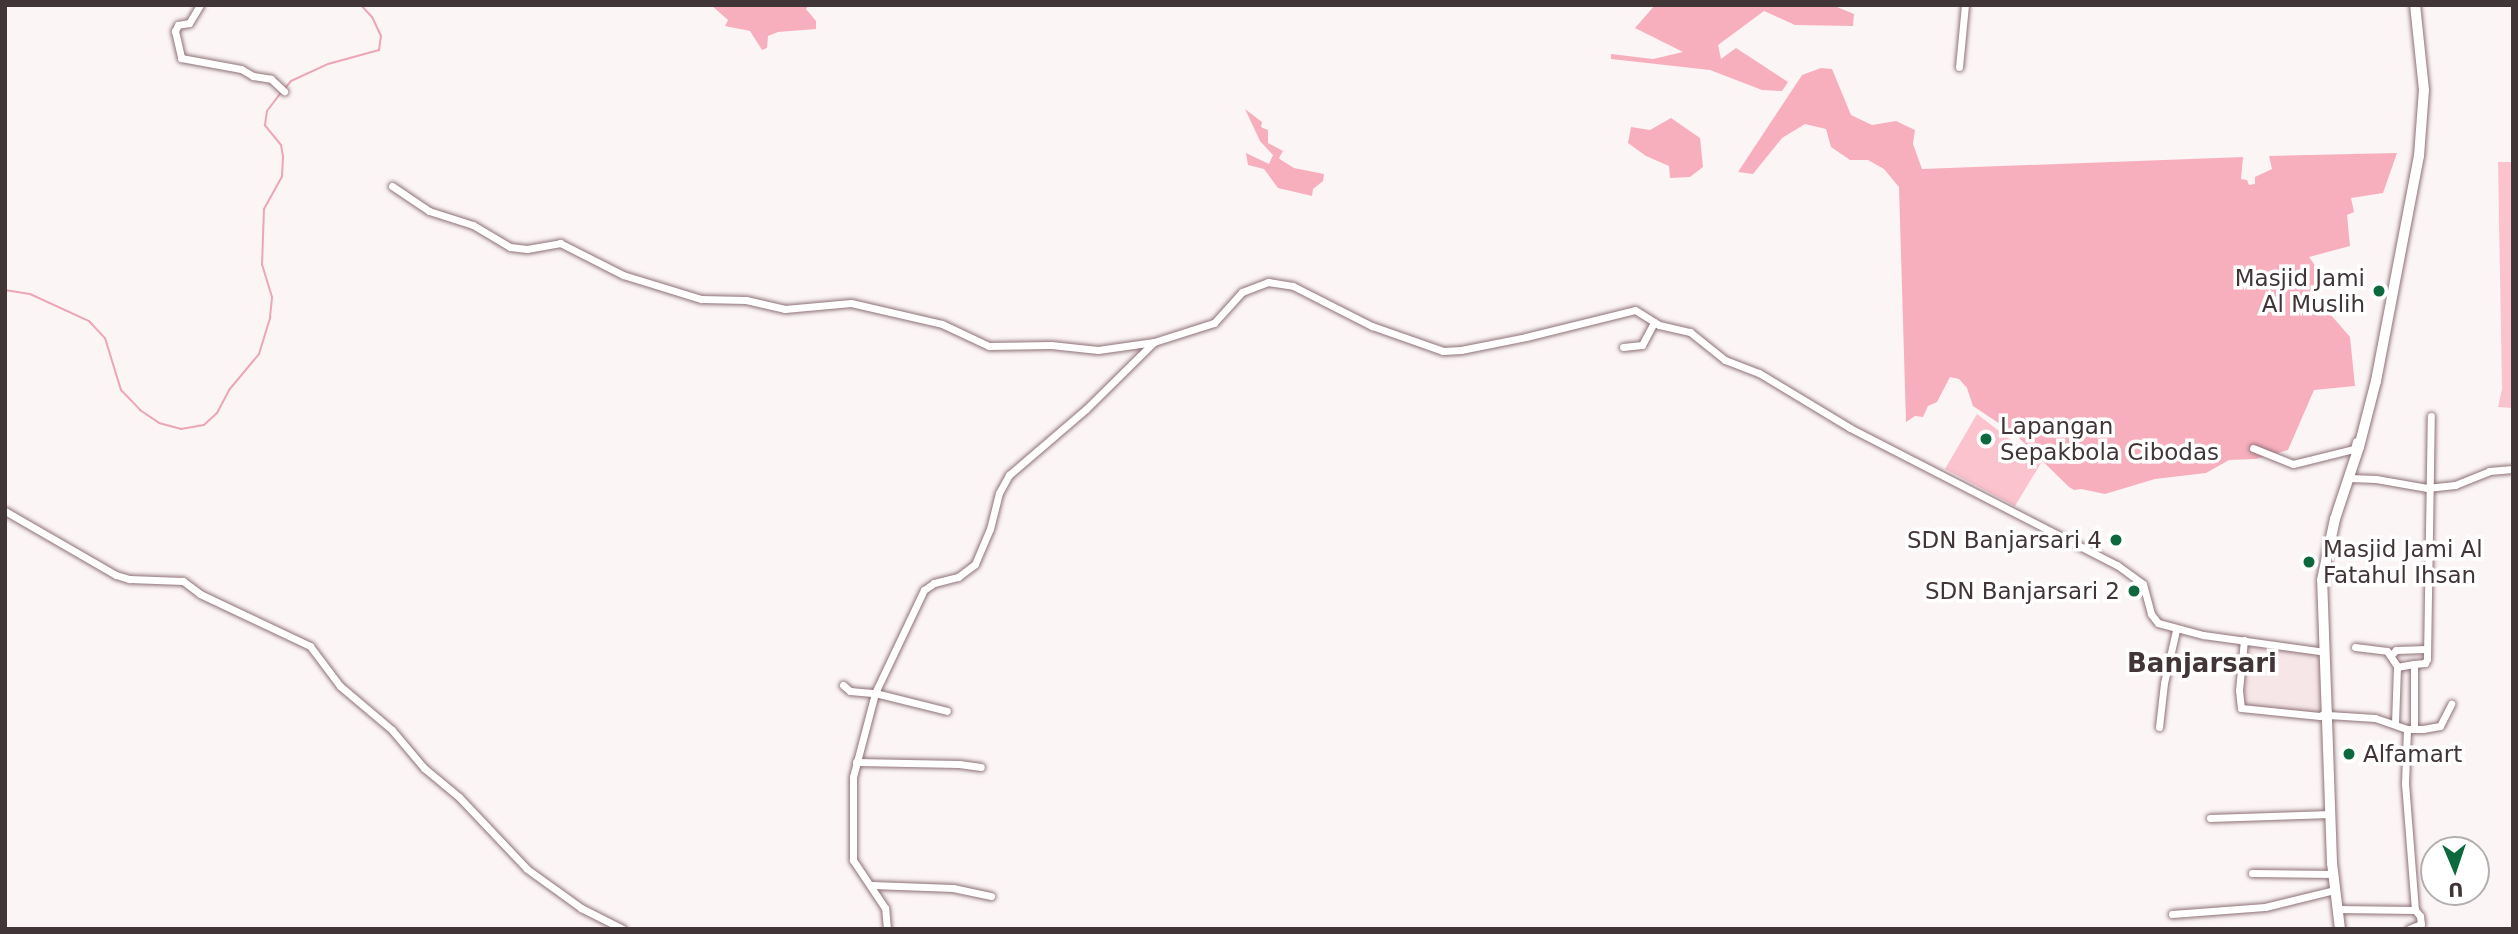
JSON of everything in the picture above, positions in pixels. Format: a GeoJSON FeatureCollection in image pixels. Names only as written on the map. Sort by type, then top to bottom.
{"type":"FeatureCollection","features":[{"type":"Feature","properties":{"kind":"main road"},"geometry":{"type":"LineString","coordinates":[[2340,929],[2333,874],[2323,572],[2378,372],[2423,127],[2424,90],[2415,5]]}},
{"type":"Feature","properties":{"kind":"street"},"geometry":{"type":"LineString","coordinates":[[200,5],[189,23],[176,27],[181,58],[240,69],[278,83],[285,91]]}},
{"type":"Feature","properties":{"kind":"street"},"geometry":{"type":"LineString","coordinates":[[1959,67],[1965,5]]}},
{"type":"Feature","properties":{"kind":"street"},"geometry":{"type":"LineString","coordinates":[[392,186],[429,211],[473,225],[510,247],[527,249],[560,243],[623,275],[701,299],[746,300],[785,309],[851,303],[942,324],[989,345],[1051,345],[1098,349],[1154,342],[1214,323],[1242,292],[1268,282],[1293,286],[1372,326],[1443,351],[1526,337],[1628,310],[1641,312],[1654,322],[1687,331],[1733,364],[1751,369],[1850,428],[2118,565],[2143,584],[2154,619],[2176,630],[2325,652]]}},
{"type":"Feature","properties":{"kind":"street"},"geometry":{"type":"LineString","coordinates":[[1623,347],[1642,345],[1654,322]]}},
{"type":"Feature","properties":{"kind":"street"},"geometry":{"type":"LineString","coordinates":[[887,929],[886,911],[872,885],[853,860],[852,786],[875,693],[925,590],[934,583],[958,577],[975,564],[990,529],[999,493],[1009,475],[1086,409],[1154,342]]}},
{"type":"Feature","properties":{"kind":"street"},"geometry":{"type":"LineString","coordinates":[[2398,666],[2427,662],[2431,416]]}},
{"type":"Feature","properties":{"kind":"street"},"geometry":{"type":"LineString","coordinates":[[2253,447],[2293,464],[2354,449],[2357,439],[2362,438]]}},
{"type":"Feature","properties":{"kind":"street"},"geometry":{"type":"LineString","coordinates":[[2348,478],[2429,488],[2455,485],[2488,471],[2513,468]]}},
{"type":"Feature","properties":{"kind":"street"},"geometry":{"type":"LineString","coordinates":[[5,511],[116,575],[129,579],[181,580],[200,594],[310,646],[341,686],[392,730],[424,768],[459,797],[527,869],[581,908],[623,929]]}},
{"type":"Feature","properties":{"kind":"street"},"geometry":{"type":"LineString","coordinates":[[2159,727],[2164,684],[2176,630]]}},
{"type":"Feature","properties":{"kind":"street"},"geometry":{"type":"LineString","coordinates":[[2244,640],[2239,690],[2241,708],[2375,718],[2410,729],[2439,727],[2451,704]]}},
{"type":"Feature","properties":{"kind":"street"},"geometry":{"type":"LineString","coordinates":[[2355,647],[2387,651],[2398,666],[2395,724]]}},
{"type":"Feature","properties":{"kind":"street"},"geometry":{"type":"LineString","coordinates":[[2391,655],[2396,650],[2426,649]]}},
{"type":"Feature","properties":{"kind":"street"},"geometry":{"type":"LineString","coordinates":[[2409,929],[2421,924],[2415,910],[2404,779],[2414,664]]}},
{"type":"Feature","properties":{"kind":"street"},"geometry":{"type":"LineString","coordinates":[[843,685],[850,691],[875,693],[947,711]]}},
{"type":"Feature","properties":{"kind":"street"},"geometry":{"type":"LineString","coordinates":[[856,762],[959,764],[981,767]]}},
{"type":"Feature","properties":{"kind":"street"},"geometry":{"type":"LineString","coordinates":[[2210,818],[2331,814]]}},
{"type":"Feature","properties":{"kind":"street"},"geometry":{"type":"LineString","coordinates":[[2252,873],[2333,874]]}},
{"type":"Feature","properties":{"kind":"street"},"geometry":{"type":"LineString","coordinates":[[872,885],[953,888],[991,896]]}},
{"type":"Feature","properties":{"kind":"street"},"geometry":{"type":"LineString","coordinates":[[2172,914],[2273,906],[2334,890]]}},
{"type":"Feature","properties":{"kind":"street"},"geometry":{"type":"LineString","coordinates":[[2337,909],[2415,910]]}},
{"type":"Feature","properties":{"kind":"shaded area"},"geometry":{"type":"Polygon","coordinates":[[[711,5],[809,5],[806,9],[816,21],[816,29],[778,32],[768,36],[767,48],[762,50],[750,31],[725,26],[728,20],[711,5]]]}},
{"type":"Feature","properties":{"kind":"shaded area"},"geometry":{"type":"Polygon","coordinates":[[[1655,5],[1832,5],[1854,14],[1853,26],[1795,25],[1764,11],[1718,45],[1721,59],[1736,48],[1788,82],[1782,91],[1762,90],[1710,70],[1611,59],[1611,54],[1653,59],[1683,52],[1635,28],[1655,5]]]}},
{"type":"Feature","properties":{"kind":"shaded area"},"geometry":{"type":"Polygon","coordinates":[[[1821,68],[1832,69],[1851,115],[1872,125],[1896,121],[1915,130],[1913,144],[1922,169],[2243,157],[2241,179],[2247,180],[2249,185],[2255,184],[2255,177],[2272,169],[2269,156],[2397,153],[2383,193],[2351,198],[2354,212],[2347,215],[2350,246],[2309,257],[2319,271],[2311,292],[2350,337],[2355,386],[2314,390],[2288,450],[2256,459],[2229,460],[2206,473],[2155,479],[2105,494],[2069,487],[2015,434],[1973,406],[1967,388],[1959,379],[1950,377],[1937,402],[1928,406],[1923,417],[1915,416],[1906,422],[1899,187],[1884,169],[1868,160],[1850,160],[1831,147],[1826,129],[1805,124],[1782,138],[1753,174],[1738,172],[1802,75],[1821,68]]]}},
{"type":"Feature","properties":{"kind":"shaded area"},"geometry":{"type":"Polygon","coordinates":[[[1245,109],[1262,122],[1261,127],[1268,130],[1268,143],[1283,151],[1279,158],[1281,160],[1294,168],[1324,174],[1323,181],[1313,189],[1312,196],[1278,188],[1264,169],[1248,165],[1246,153],[1269,164],[1273,155],[1260,141],[1245,109]]]}},
{"type":"Feature","properties":{"kind":"shaded area"},"geometry":{"type":"Polygon","coordinates":[[[1671,118],[1700,138],[1703,167],[1690,177],[1670,178],[1669,166],[1646,156],[1628,143],[1631,127],[1650,130],[1671,118]]]}},
{"type":"Feature","properties":{"kind":"shaded area"},"geometry":{"type":"Polygon","coordinates":[[[2498,162],[2513,162],[2513,408],[2498,407],[2502,389],[2498,162]]]}},
{"type":"Feature","properties":{"kind":"shaded area","name":"Lapangan Sepakbola Cibodas"},"geometry":{"type":"Polygon","coordinates":[[[1977,414],[2041,463],[2015,506],[1945,469],[1977,414]]]}},
{"type":"Feature","properties":{"kind":"shaded area"},"geometry":{"type":"Polygon","coordinates":[[[2246,642],[2322,653],[2325,712],[2320,712],[2319,715],[2246,707],[2243,692],[2246,642]]]}},
{"type":"Feature","properties":{"kind":"waterway"},"geometry":{"type":"LineString","coordinates":[[286,87],[291,81],[328,64],[379,50],[381,36],[372,17],[361,5]]}},
{"type":"Feature","properties":{"kind":"waterway"},"geometry":{"type":"LineString","coordinates":[[779,5],[790,5]]}},
{"type":"Feature","properties":{"kind":"waterway"},"geometry":{"type":"LineString","coordinates":[[5,290],[30,294],[89,321],[105,338],[121,390],[140,410],[159,423],[181,429],[204,425],[217,413],[229,390],[259,354],[270,317],[272,297],[262,265],[264,209],[282,176],[283,157],[281,145],[265,125],[267,111],[282,91]]}},
{"type":"Feature","properties":{"kind":"place","name":"Masjid Jami Al Muslih"},"geometry":{"type":"Point","coordinates":[2379,291]}},
{"type":"Feature","properties":{"kind":"place","name":"Lapangan Sepakbola Cibodas"},"geometry":{"type":"Point","coordinates":[1986,439]}},
{"type":"Feature","properties":{"kind":"place","name":"SDN Banjarsari 4"},"geometry":{"type":"Point","coordinates":[2116,540]}},
{"type":"Feature","properties":{"kind":"place","name":"Masjid Jami Al Fatahul Ihsan"},"geometry":{"type":"Point","coordinates":[2309,562]}},
{"type":"Feature","properties":{"kind":"place","name":"SDN Banjarsari 2"},"geometry":{"type":"Point","coordinates":[2134,591]}},
{"type":"Feature","properties":{"kind":"place","name":"Alfamart"},"geometry":{"type":"Point","coordinates":[2349,754]}},
{"type":"Feature","properties":{"kind":"district","name":"Banjarsari"},"geometry":{"type":"Point","coordinates":[2202,664]}}]}
